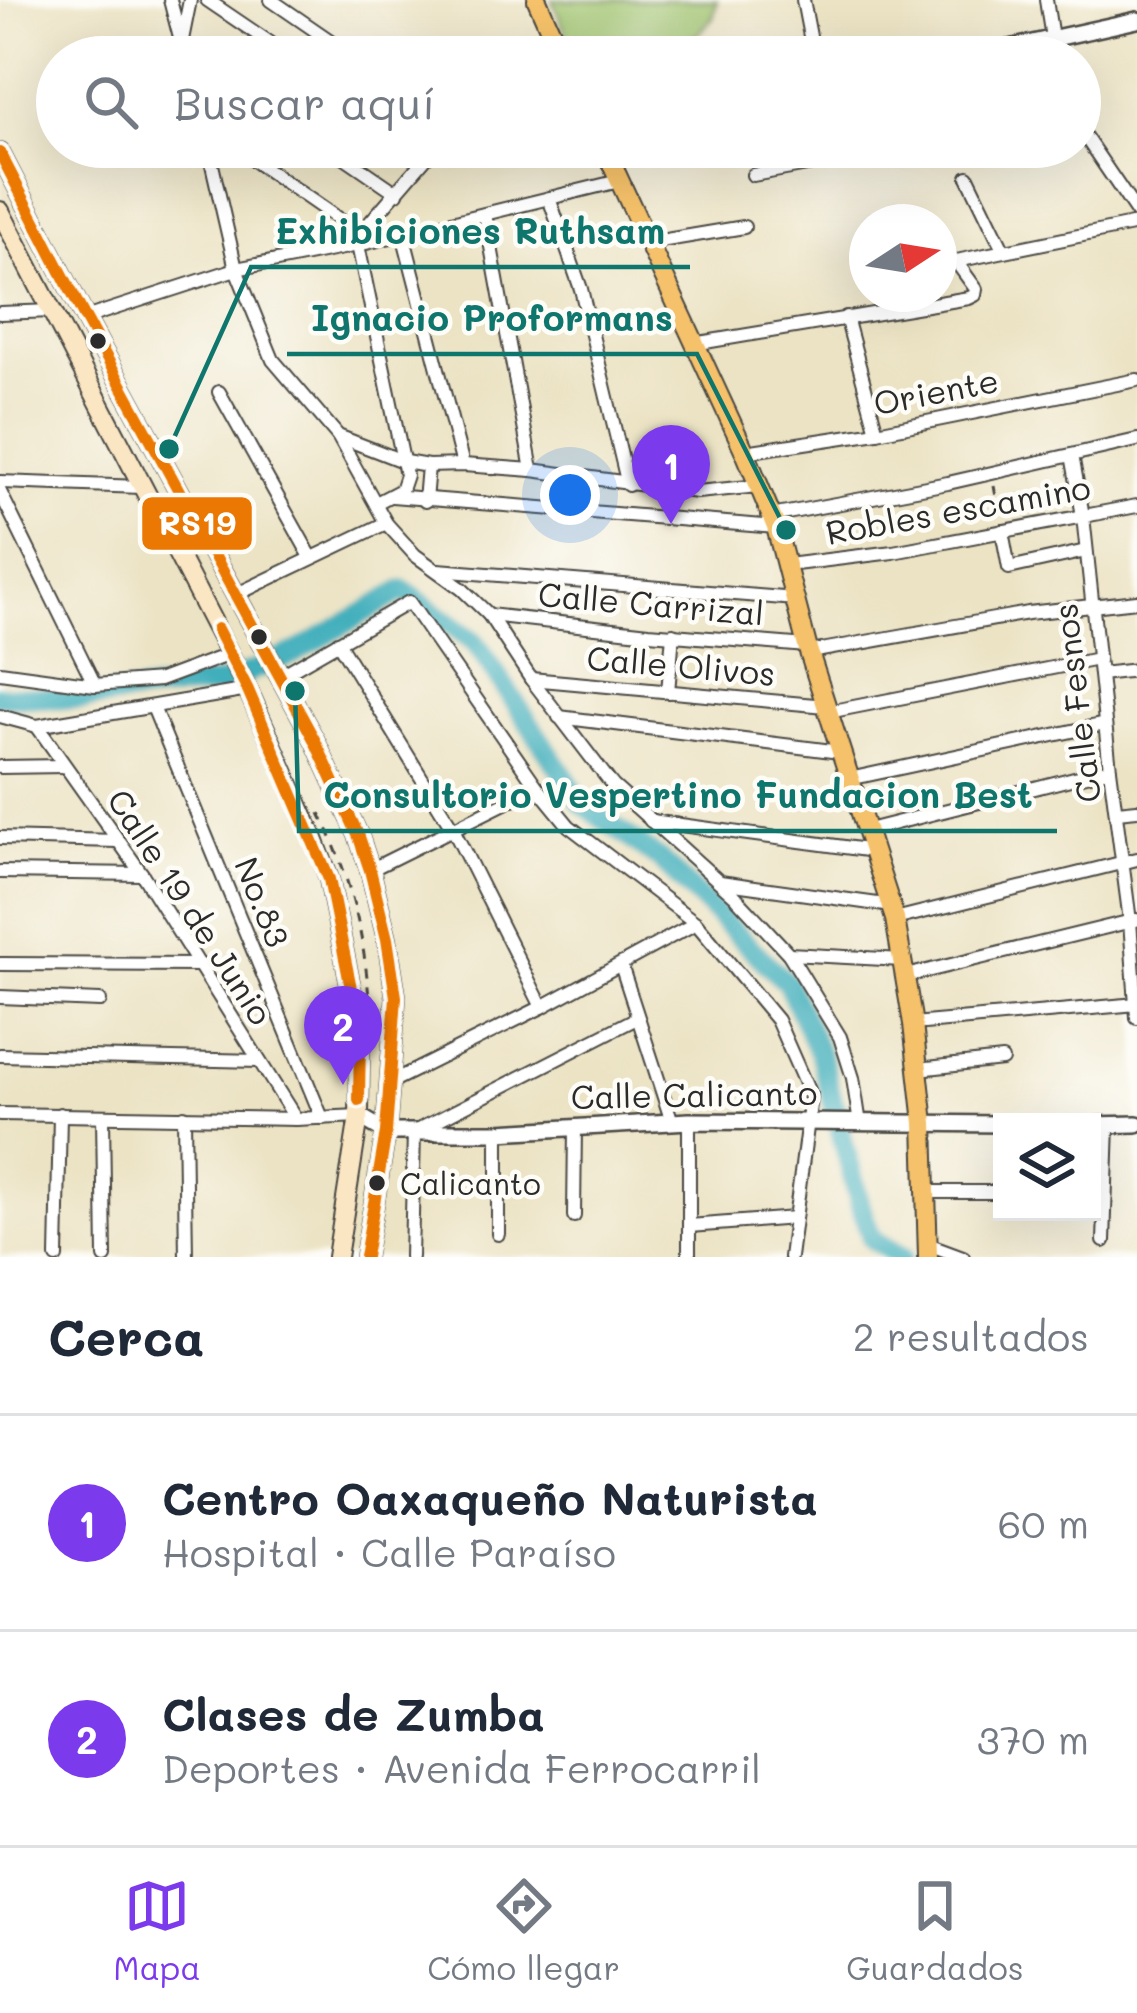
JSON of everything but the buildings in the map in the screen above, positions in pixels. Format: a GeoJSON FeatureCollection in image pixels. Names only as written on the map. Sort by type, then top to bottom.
{"type":"FeatureCollection","features":[{"type":"Feature","properties":{"kind":"main road"},"geometry":{"type":"LineString","coordinates":[[537,0],[553,36]]}},
{"type":"Feature","properties":{"kind":"main road"},"geometry":{"type":"LineString","coordinates":[[0,153],[315,741],[370,870],[396,997],[392,1082],[365,1257]]}},
{"type":"Feature","properties":{"kind":"main road"},"geometry":{"type":"LineString","coordinates":[[614,168],[774,521],[808,649],[894,913],[924,1123],[928,1251]]}},
{"type":"Feature","properties":{"kind":"main road"},"geometry":{"type":"LineString","coordinates":[[0,211],[246,686],[329,879],[359,1034],[359,1116],[337,1257]]}},
{"type":"Feature","properties":{"kind":"main road"},"geometry":{"type":"LineString","coordinates":[[171,541],[197,525]]}},
{"type":"Feature","properties":{"kind":"street"},"geometry":{"type":"LineString","coordinates":[[170,0],[179,36]]}},
{"type":"Feature","properties":{"kind":"street"},"geometry":{"type":"LineString","coordinates":[[185,36],[190,0]]}},
{"type":"Feature","properties":{"kind":"street"},"geometry":{"type":"LineString","coordinates":[[207,0],[260,36]]}},
{"type":"Feature","properties":{"kind":"street"},"geometry":{"type":"LineString","coordinates":[[271,0],[323,36]]}},
{"type":"Feature","properties":{"kind":"street"},"geometry":{"type":"LineString","coordinates":[[802,0],[810,36]]}},
{"type":"Feature","properties":{"kind":"street"},"geometry":{"type":"LineString","coordinates":[[1046,0],[1052,36]]}},
{"type":"Feature","properties":{"kind":"street"},"geometry":{"type":"LineString","coordinates":[[1061,36],[1137,20]]}},
{"type":"Feature","properties":{"kind":"street"},"geometry":{"type":"LineString","coordinates":[[1101,160],[1137,213]]}},
{"type":"Feature","properties":{"kind":"street"},"geometry":{"type":"LineString","coordinates":[[213,168],[236,269],[273,360],[338,436],[386,523],[415,555],[489,615],[613,786],[720,882],[789,954],[840,1036],[853,1078],[854,1123]]}},
{"type":"Feature","properties":{"kind":"street"},"geometry":{"type":"LineString","coordinates":[[262,168],[359,240],[405,462],[405,484],[376,503]]}},
{"type":"Feature","properties":{"kind":"street"},"geometry":{"type":"LineString","coordinates":[[361,168],[397,193]]}},
{"type":"Feature","properties":{"kind":"street"},"geometry":{"type":"LineString","coordinates":[[359,240],[416,168]]}},
{"type":"Feature","properties":{"kind":"street"},"geometry":{"type":"LineString","coordinates":[[753,175],[791,168]]}},
{"type":"Feature","properties":{"kind":"street"},"geometry":{"type":"LineString","coordinates":[[968,177],[1004,251]]}},
{"type":"Feature","properties":{"kind":"street"},"geometry":{"type":"LineString","coordinates":[[85,318],[236,269],[620,181]]}},
{"type":"Feature","properties":{"kind":"street"},"geometry":{"type":"LineString","coordinates":[[550,198],[581,289],[628,485]]}},
{"type":"Feature","properties":{"kind":"street"},"geometry":{"type":"LineString","coordinates":[[485,214],[532,470]]}},
{"type":"Feature","properties":{"kind":"street"},"geometry":{"type":"LineString","coordinates":[[693,344],[969,298],[976,289],[960,267],[961,260],[1137,224]]}},
{"type":"Feature","properties":{"kind":"street"},"geometry":{"type":"LineString","coordinates":[[648,243],[744,226]]}},
{"type":"Feature","properties":{"kind":"street"},"geometry":{"type":"LineString","coordinates":[[403,234],[463,465]]}},
{"type":"Feature","properties":{"kind":"street"},"geometry":{"type":"LineString","coordinates":[[0,313],[52,311]]}},
{"type":"Feature","properties":{"kind":"street"},"geometry":{"type":"LineString","coordinates":[[846,317],[877,432]]}},
{"type":"Feature","properties":{"kind":"street","name":"Oriente"},"geometry":{"type":"LineString","coordinates":[[745,452],[877,432],[1137,380]]}},
{"type":"Feature","properties":{"kind":"street"},"geometry":{"type":"LineString","coordinates":[[219,392],[311,557]]}},
{"type":"Feature","properties":{"kind":"street"},"geometry":{"type":"LineString","coordinates":[[338,436],[428,466],[532,470],[697,492],[759,486]]}},
{"type":"Feature","properties":{"kind":"street"},"geometry":{"type":"LineString","coordinates":[[392,496],[774,521],[1137,440]]}},
{"type":"Feature","properties":{"kind":"street","name":"Calle Fesnos"},"geometry":{"type":"LineString","coordinates":[[1072,455],[1110,769],[1130,861],[1137,1018]]}},
{"type":"Feature","properties":{"kind":"street"},"geometry":{"type":"LineString","coordinates":[[425,501],[428,466]]}},
{"type":"Feature","properties":{"kind":"street"},"geometry":{"type":"LineString","coordinates":[[0,482],[142,487]]}},
{"type":"Feature","properties":{"kind":"street"},"geometry":{"type":"LineString","coordinates":[[0,492],[94,685]]}},
{"type":"Feature","properties":{"kind":"street","name":"Robles escamino"},"geometry":{"type":"LineString","coordinates":[[787,565],[893,552],[1137,506]]}},
{"type":"Feature","properties":{"kind":"street"},"geometry":{"type":"LineString","coordinates":[[235,595],[386,523]]}},
{"type":"Feature","properties":{"kind":"street"},"geometry":{"type":"LineString","coordinates":[[1002,531],[1009,568],[1087,551]]}},
{"type":"Feature","properties":{"kind":"street"},"geometry":{"type":"LineString","coordinates":[[437,569],[796,599]]}},
{"type":"Feature","properties":{"kind":"street","name":"Calle Carrizal"},"geometry":{"type":"LineString","coordinates":[[489,615],[808,649],[1028,613],[1137,601]]}},
{"type":"Feature","properties":{"kind":"street"},"geometry":{"type":"LineString","coordinates":[[278,674],[409,602],[568,826],[696,923],[777,1020],[811,1097],[790,1257]]}},
{"type":"Feature","properties":{"kind":"street"},"geometry":{"type":"LineString","coordinates":[[668,692],[673,634]]}},
{"type":"Feature","properties":{"kind":"street"},"geometry":{"type":"LineString","coordinates":[[338,642],[453,829],[542,1007]]}},
{"type":"Feature","properties":{"kind":"street"},"geometry":{"type":"LineString","coordinates":[[0,658],[5,673],[94,685],[160,680],[232,658]]}},
{"type":"Feature","properties":{"kind":"street","name":"Calle Olivos"},"geometry":{"type":"LineString","coordinates":[[531,679],[827,709],[1099,666],[1137,670]]}},
{"type":"Feature","properties":{"kind":"street"},"geometry":{"type":"LineString","coordinates":[[0,716],[37,726],[246,686]]}},
{"type":"Feature","properties":{"kind":"street","name":"No.83"},"geometry":{"type":"LineString","coordinates":[[153,706],[322,1118]]}},
{"type":"Feature","properties":{"kind":"street"},"geometry":{"type":"LineString","coordinates":[[559,717],[840,752]]}},
{"type":"Feature","properties":{"kind":"street"},"geometry":{"type":"LineString","coordinates":[[849,779],[1105,724]]}},
{"type":"Feature","properties":{"kind":"street","name":"Calle 19 de Junio"},"geometry":{"type":"LineString","coordinates":[[37,726],[142,874],[296,1118]]}},
{"type":"Feature","properties":{"kind":"street"},"geometry":{"type":"LineString","coordinates":[[0,767],[64,766]]}},
{"type":"Feature","properties":{"kind":"street"},"geometry":{"type":"LineString","coordinates":[[868,830],[1110,769]]}},
{"type":"Feature","properties":{"kind":"street"},"geometry":{"type":"LineString","coordinates":[[370,870],[537,787]]}},
{"type":"Feature","properties":{"kind":"street"},"geometry":{"type":"LineString","coordinates":[[1117,812],[1137,810]]}},
{"type":"Feature","properties":{"kind":"street"},"geometry":{"type":"LineString","coordinates":[[651,821],[874,851]]}},
{"type":"Feature","properties":{"kind":"street"},"geometry":{"type":"LineString","coordinates":[[0,838],[117,841]]}},
{"type":"Feature","properties":{"kind":"street"},"geometry":{"type":"LineString","coordinates":[[720,882],[894,913],[1130,861]]}},
{"type":"Feature","properties":{"kind":"street"},"geometry":{"type":"LineString","coordinates":[[0,872],[142,874]]}},
{"type":"Feature","properties":{"kind":"street"},"geometry":{"type":"LineString","coordinates":[[789,954],[905,968],[1134,920]]}},
{"type":"Feature","properties":{"kind":"street"},"geometry":{"type":"LineString","coordinates":[[392,1082],[696,923]]}},
{"type":"Feature","properties":{"kind":"street"},"geometry":{"type":"LineString","coordinates":[[0,964],[201,965]]}},
{"type":"Feature","properties":{"kind":"street"},"geometry":{"type":"LineString","coordinates":[[621,965],[681,1121],[689,1257]]}},
{"type":"Feature","properties":{"kind":"street"},"geometry":{"type":"LineString","coordinates":[[0,997],[100,1001]]}},
{"type":"Feature","properties":{"kind":"street"},"geometry":{"type":"LineString","coordinates":[[913,1024],[1136,1004]]}},
{"type":"Feature","properties":{"kind":"street"},"geometry":{"type":"LineString","coordinates":[[411,1257],[414,1132],[638,1018]]}},
{"type":"Feature","properties":{"kind":"street"},"geometry":{"type":"LineString","coordinates":[[0,1055],[259,1061]]}},
{"type":"Feature","properties":{"kind":"street"},"geometry":{"type":"LineString","coordinates":[[918,1069],[1002,1060]]}},
{"type":"Feature","properties":{"kind":"street"},"geometry":{"type":"LineString","coordinates":[[0,1114],[359,1116],[386,1132]]}},
{"type":"Feature","properties":{"kind":"street"},"geometry":{"type":"LineString","coordinates":[[57,1257],[59,1114]]}},
{"type":"Feature","properties":{"kind":"street"},"geometry":{"type":"LineString","coordinates":[[104,1116],[105,1257]]}},
{"type":"Feature","properties":{"kind":"street"},"geometry":{"type":"LineString","coordinates":[[184,1117],[186,1257]]}},
{"type":"Feature","properties":{"kind":"street","name":"Calle Calicanto"},"geometry":{"type":"LineString","coordinates":[[386,1132],[498,1132],[681,1121],[993,1124]]}},
{"type":"Feature","properties":{"kind":"street"},"geometry":{"type":"LineString","coordinates":[[1101,1125],[1137,1124]]}},
{"type":"Feature","properties":{"kind":"street"},"geometry":{"type":"LineString","coordinates":[[574,1216],[575,1127]]}},
{"type":"Feature","properties":{"kind":"street"},"geometry":{"type":"LineString","coordinates":[[498,1132],[498,1234]]}},
{"type":"Feature","properties":{"kind":"street"},"geometry":{"type":"LineString","coordinates":[[1101,1164],[1103,1241]]}},
{"type":"Feature","properties":{"kind":"street"},"geometry":{"type":"LineString","coordinates":[[927,1192],[993,1192]]}},
{"type":"Feature","properties":{"kind":"street"},"geometry":{"type":"LineString","coordinates":[[689,1226],[795,1218]]}},
{"type":"Feature","properties":{"kind":"street"},"geometry":{"type":"LineString","coordinates":[[928,1251],[963,1257]]}},
{"type":"Feature","properties":{"kind":"path"},"geometry":{"type":"LineString","coordinates":[[992,473],[1002,531]]}},
{"type":"Feature","properties":{"kind":"green space"},"geometry":{"type":"Polygon","coordinates":[[[552,0],[717,0],[713,18],[696,36],[567,36],[552,0]]]}},
{"type":"Feature","properties":{"kind":"waterway"},"geometry":{"type":"LineString","coordinates":[[260,668],[403,590],[475,642],[582,803],[660,860],[787,983],[821,1057],[872,1239],[902,1257]]}},
{"type":"Feature","properties":{"kind":"waterway"},"geometry":{"type":"LineString","coordinates":[[0,696],[82,699],[225,683],[250,672]]}},
{"type":"Feature","properties":{"kind":"transit line","name":"RS19"},"geometry":{"type":"LineString","coordinates":[[0,153],[315,741],[370,870],[396,997],[386,1132],[365,1257]]}},
{"type":"Feature","properties":{"kind":"transit line","name":"RS19"},"geometry":{"type":"LineString","coordinates":[[217,629],[329,879],[360,1033],[359,1100]]}},
{"type":"Feature","properties":{"kind":"place","name":"Exhibiciones Ruthsam"},"geometry":{"type":"Point","coordinates":[169,449]}},
{"type":"Feature","properties":{"kind":"place","name":"Centro Oaxaqueño Naturista"},"geometry":{"type":"Point","coordinates":[671,524]}},
{"type":"Feature","properties":{"kind":"place","name":"Ignacio Proformans"},"geometry":{"type":"Point","coordinates":[786,530]}},
{"type":"Feature","properties":{"kind":"place","name":"Consultorio Vespertino Fundacion Best"},"geometry":{"type":"Point","coordinates":[295,691]}},
{"type":"Feature","properties":{"kind":"place","name":"Clases de Zumba"},"geometry":{"type":"Point","coordinates":[343,1085]}},
{"type":"Feature","properties":{"kind":"place","name":"Calicanto"},"geometry":{"type":"Point","coordinates":[377,1183]}}]}
